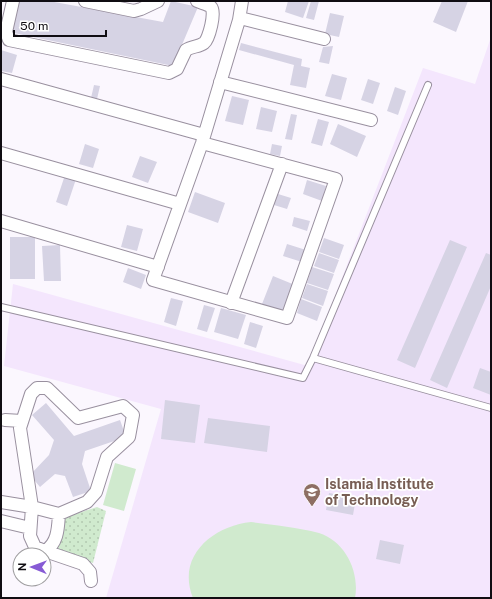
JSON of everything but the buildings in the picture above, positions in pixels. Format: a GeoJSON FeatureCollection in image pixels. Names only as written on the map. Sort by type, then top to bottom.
{"type":"FeatureCollection","features":[{"type":"Feature","properties":{"kind":"street"},"geometry":{"type":"LineString","coordinates":[[13,1],[6,32],[9,40],[169,73],[177,69],[186,50],[204,44],[206,40],[214,16],[213,10],[210,6],[197,1]]}},
{"type":"Feature","properties":{"kind":"street"},"geometry":{"type":"LineString","coordinates":[[85,1],[134,11],[142,9],[158,1]]}},
{"type":"Feature","properties":{"kind":"street"},"geometry":{"type":"LineString","coordinates":[[1,79],[203,139],[282,164],[336,179],[287,318],[153,280],[203,139],[240,18],[242,1]]}},
{"type":"Feature","properties":{"kind":"street"},"geometry":{"type":"LineString","coordinates":[[240,18],[324,39]]}},
{"type":"Feature","properties":{"kind":"street"},"geometry":{"type":"LineString","coordinates":[[220,82],[371,120]]}},
{"type":"Feature","properties":{"kind":"street"},"geometry":{"type":"LineString","coordinates":[[1,153],[180,204]]}},
{"type":"Feature","properties":{"kind":"street"},"geometry":{"type":"LineString","coordinates":[[231,303],[282,164]]}},
{"type":"Feature","properties":{"kind":"street"},"geometry":{"type":"LineString","coordinates":[[1,221],[158,267]]}},
{"type":"Feature","properties":{"kind":"street"},"geometry":{"type":"LineString","coordinates":[[1,502],[32,507],[59,514],[86,502],[96,492],[107,457],[128,438],[133,414],[122,406],[78,418],[47,388],[37,388],[31,394],[20,428],[32,507],[30,536],[35,547]]}},
{"type":"Feature","properties":{"kind":"street"},"geometry":{"type":"LineString","coordinates":[[5,420],[22,421]]}},
{"type":"Feature","properties":{"kind":"street"},"geometry":{"type":"LineString","coordinates":[[52,547],[57,536],[59,514]]}},
{"type":"Feature","properties":{"kind":"street"},"geometry":{"type":"LineString","coordinates":[[1,521],[30,528]]}},
{"type":"Feature","properties":{"kind":"street"},"geometry":{"type":"LineString","coordinates":[[52,554],[83,564],[90,572],[91,581]]}},
{"type":"Feature","properties":{"kind":"lane"},"geometry":{"type":"LineString","coordinates":[[1,307],[303,378],[313,358],[428,85]]}},
{"type":"Feature","properties":{"kind":"lane"},"geometry":{"type":"LineString","coordinates":[[313,358],[491,408]]}},
{"type":"Feature","properties":{"kind":"shaded area","name":"Islamia Institute of Technology"},"geometry":{"type":"Polygon","coordinates":[[[491,37],[491,598],[106,598],[161,409],[4,366],[13,284],[308,366],[423,68],[475,84],[491,37]]]}},
{"type":"Feature","properties":{"kind":"green space"},"geometry":{"type":"Polygon","coordinates":[[[115,463],[136,469],[124,511],[103,505],[115,463]]]}},
{"type":"Feature","properties":{"kind":"green space"},"geometry":{"type":"Polygon","coordinates":[[[97,507],[106,511],[93,563],[55,552],[66,517],[97,507]]]}},
{"type":"Feature","properties":{"kind":"green space"},"geometry":{"type":"Polygon","coordinates":[[[251,522],[311,531],[328,537],[343,550],[353,568],[356,588],[355,598],[193,598],[189,583],[190,569],[194,557],[201,546],[211,537],[224,530],[251,522]]]}},
{"type":"Feature","properties":{"kind":"place","name":"Islamia Institute of Technology"},"geometry":{"type":"Point","coordinates":[312,507]}}]}
